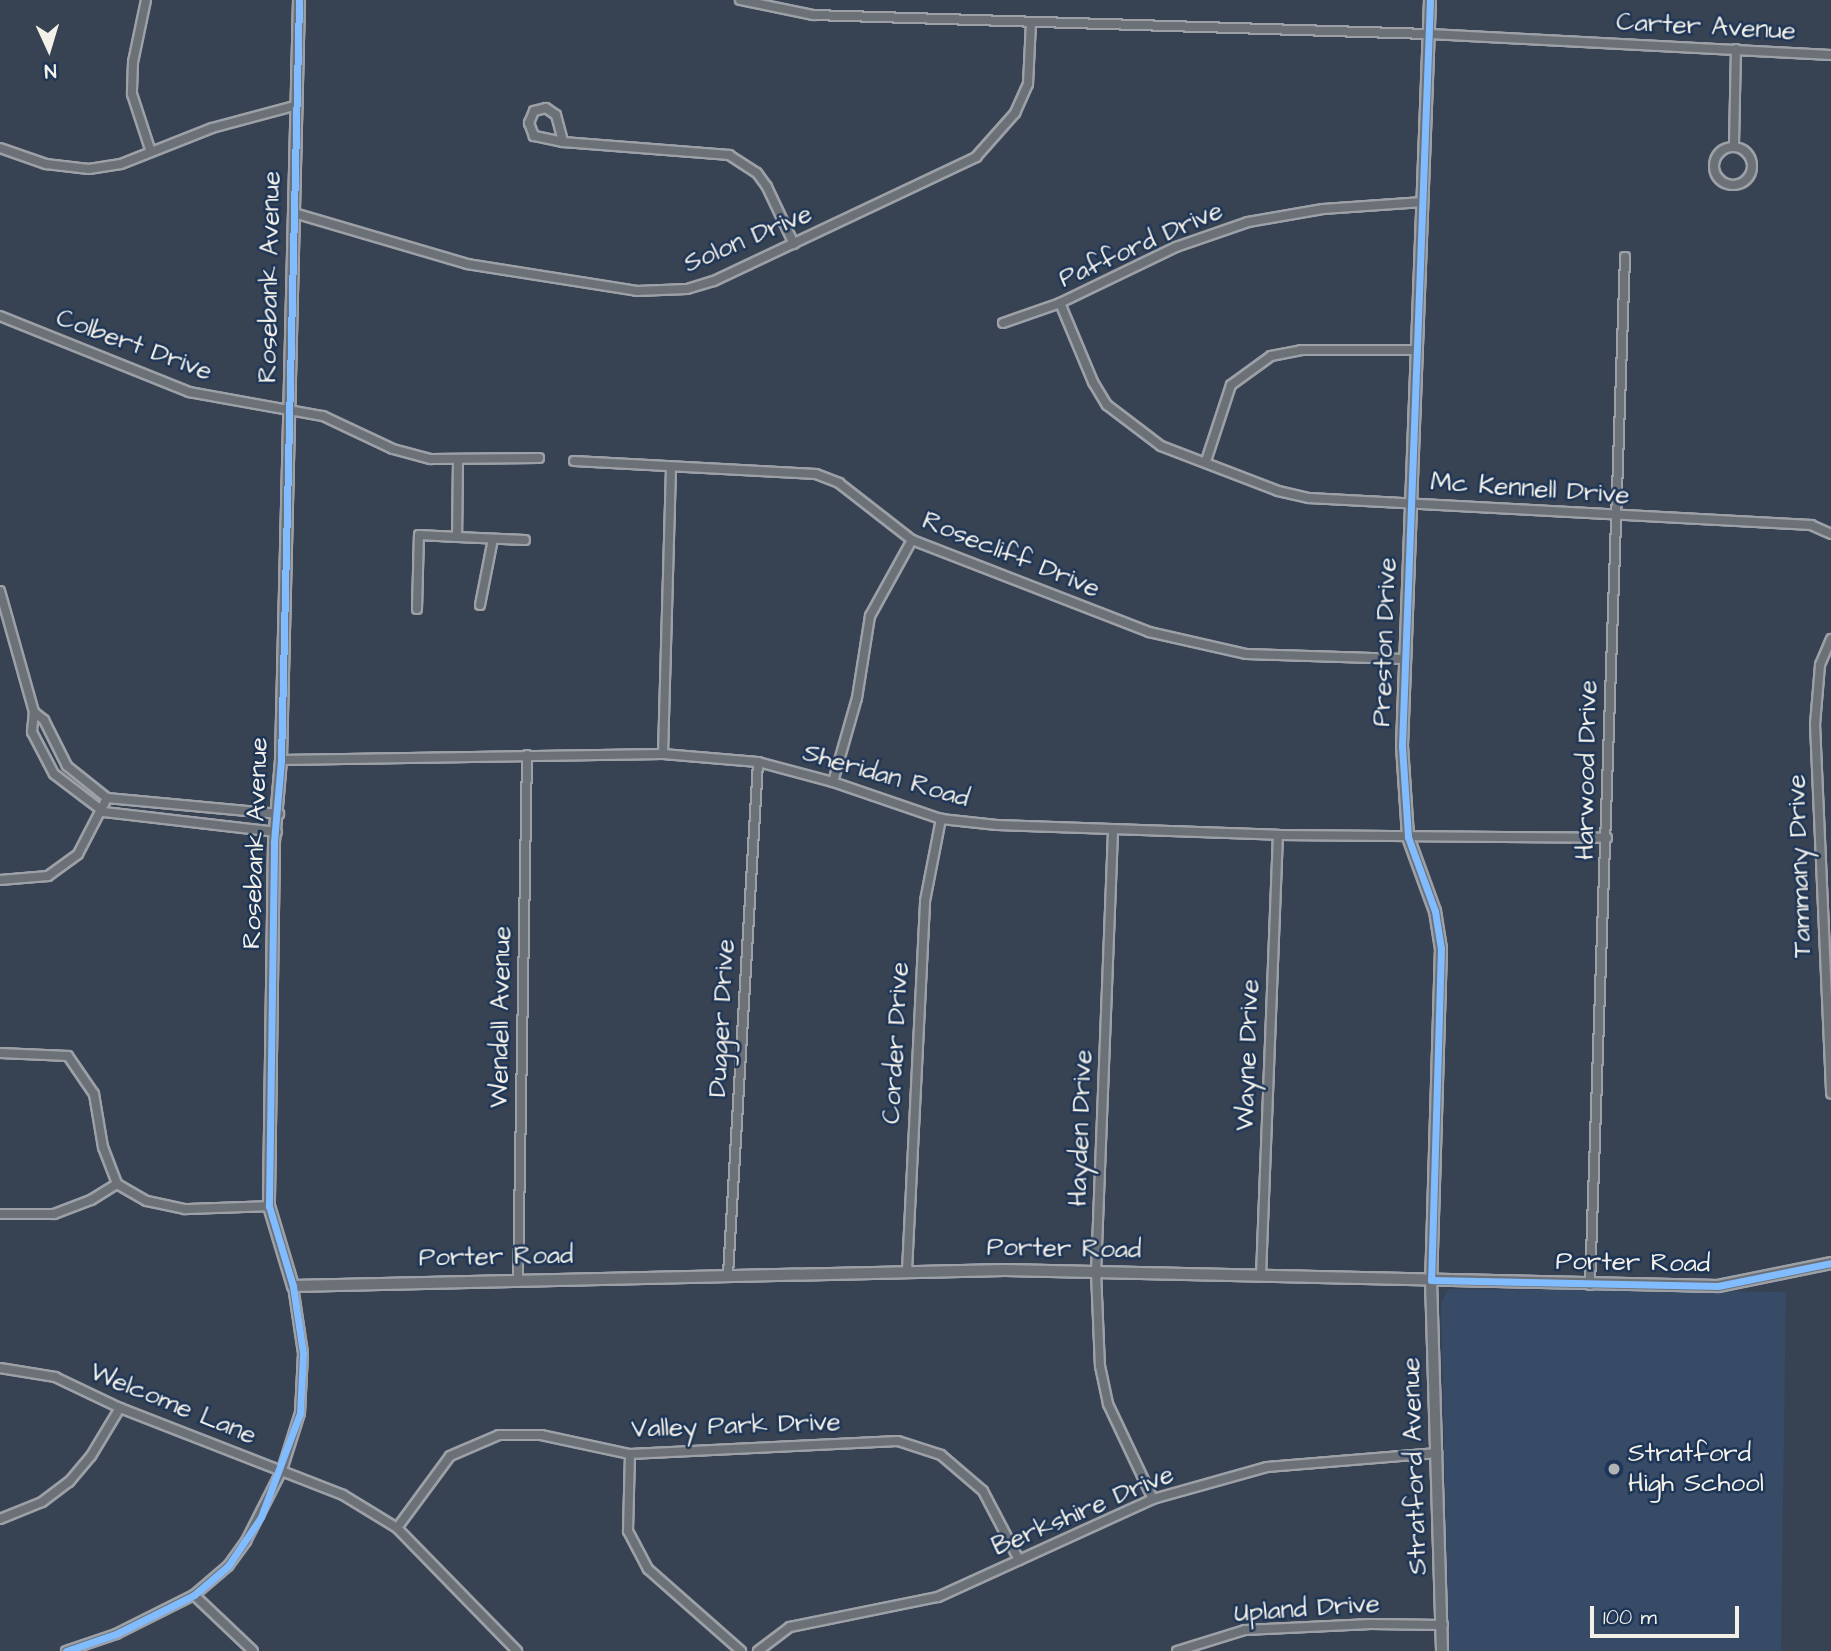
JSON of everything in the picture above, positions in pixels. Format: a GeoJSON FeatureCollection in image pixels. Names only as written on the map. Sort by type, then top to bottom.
{"type":"FeatureCollection","features":[{"type":"Feature","properties":{"kind":"street"},"geometry":{"type":"LineString","coordinates":[[146,0],[133,62],[132,94],[151,152]]}},
{"type":"Feature","properties":{"kind":"street","name":"Rosebank Avenue"},"geometry":{"type":"LineString","coordinates":[[66,1651],[116,1634],[194,1595],[228,1566],[246,1541],[282,1470],[300,1413],[303,1353],[293,1286],[270,1206],[274,842],[278,832],[281,760],[287,410],[294,214],[294,106],[299,0]]}},
{"type":"Feature","properties":{"kind":"street","name":"Carter Avenue"},"geometry":{"type":"LineString","coordinates":[[740,0],[813,15],[1429,34],[1831,55]]}},
{"type":"Feature","properties":{"kind":"street","name":"Preston Drive"},"geometry":{"type":"LineString","coordinates":[[1430,0],[1404,659],[1403,785],[1408,837],[1435,911],[1441,948],[1431,1280]]}},
{"type":"Feature","properties":{"kind":"street","name":"Solon Drive"},"geometry":{"type":"LineString","coordinates":[[294,214],[467,264],[646,292],[714,281],[976,157],[998,137],[1028,84],[1031,22]]}},
{"type":"Feature","properties":{"kind":"street"},"geometry":{"type":"LineString","coordinates":[[1734,144],[1736,50]]}},
{"type":"Feature","properties":{"kind":"street"},"geometry":{"type":"LineString","coordinates":[[0,148],[46,164],[89,169],[121,164],[212,128],[294,106]]}},
{"type":"Feature","properties":{"kind":"street"},"geometry":{"type":"LineString","coordinates":[[563,142],[556,115],[546,108],[534,111],[529,123],[534,136],[563,142],[729,155],[757,173],[794,244]]}},
{"type":"Feature","properties":{"kind":"street"},"geometry":{"type":"LineString","coordinates":[[1734,144],[1744,151],[1751,168],[1742,185],[1720,181],[1715,172],[1716,159],[1724,147],[1734,144]]}},
{"type":"Feature","properties":{"kind":"street","name":"Pafford Drive"},"geometry":{"type":"LineString","coordinates":[[1003,323],[1060,303],[1177,247],[1248,222],[1323,209],[1423,202]]}},
{"type":"Feature","properties":{"kind":"street","name":"Harwood Drive"},"geometry":{"type":"LineString","coordinates":[[1590,1285],[1625,257]]}},
{"type":"Feature","properties":{"kind":"street","name":"Mc Kennell Drive"},"geometry":{"type":"LineString","coordinates":[[1060,303],[1093,382],[1107,405],[1161,446],[1206,461],[1278,491],[1309,498],[1811,525],[1831,534]]}},
{"type":"Feature","properties":{"kind":"street","name":"Colbert Drive"},"geometry":{"type":"LineString","coordinates":[[0,316],[189,392],[323,416],[393,449],[431,459],[539,458]]}},
{"type":"Feature","properties":{"kind":"street"},"geometry":{"type":"LineString","coordinates":[[1206,461],[1231,385],[1271,356],[1301,350],[1417,350]]}},
{"type":"Feature","properties":{"kind":"street"},"geometry":{"type":"LineString","coordinates":[[457,537],[458,460]]}},
{"type":"Feature","properties":{"kind":"street","name":"Rosecliff Drive"},"geometry":{"type":"LineString","coordinates":[[574,461],[671,469],[816,474],[839,483],[912,540],[1051,597],[1206,647],[1247,654],[1404,659]]}},
{"type":"Feature","properties":{"kind":"street"},"geometry":{"type":"LineString","coordinates":[[663,754],[671,469]]}},
{"type":"Feature","properties":{"kind":"street"},"geometry":{"type":"LineString","coordinates":[[417,608],[419,535],[525,540]]}},
{"type":"Feature","properties":{"kind":"street"},"geometry":{"type":"LineString","coordinates":[[480,605],[493,539]]}},
{"type":"Feature","properties":{"kind":"street"},"geometry":{"type":"LineString","coordinates":[[833,782],[858,698],[870,616],[912,540]]}},
{"type":"Feature","properties":{"kind":"street"},"geometry":{"type":"LineString","coordinates":[[0,591],[34,712],[32,732],[54,774],[104,812],[278,832]]}},
{"type":"Feature","properties":{"kind":"street","name":"Tammany Drive"},"geometry":{"type":"LineString","coordinates":[[1831,639],[1820,665],[1815,724],[1831,1094]]}},
{"type":"Feature","properties":{"kind":"street"},"geometry":{"type":"LineString","coordinates":[[34,712],[44,720],[67,766],[107,798],[279,814]]}},
{"type":"Feature","properties":{"kind":"street","name":"Sheridan Road"},"geometry":{"type":"LineString","coordinates":[[281,760],[663,754],[758,762],[833,782],[941,819],[1113,831],[1607,838]]}},
{"type":"Feature","properties":{"kind":"street","name":"Wendell Avenue"},"geometry":{"type":"LineString","coordinates":[[517,1280],[527,755]]}},
{"type":"Feature","properties":{"kind":"street","name":"Dugger Drive"},"geometry":{"type":"LineString","coordinates":[[728,1275],[758,762]]}},
{"type":"Feature","properties":{"kind":"street"},"geometry":{"type":"LineString","coordinates":[[0,880],[48,877],[78,854],[104,812],[107,798]]}},
{"type":"Feature","properties":{"kind":"street","name":"Corder Drive"},"geometry":{"type":"LineString","coordinates":[[907,1271],[925,901],[941,819]]}},
{"type":"Feature","properties":{"kind":"street","name":"Hayden Drive"},"geometry":{"type":"LineString","coordinates":[[1113,831],[1096,1272],[1100,1366],[1108,1404],[1153,1499]]}},
{"type":"Feature","properties":{"kind":"street","name":"Wayne Drive"},"geometry":{"type":"LineString","coordinates":[[1261,1276],[1278,835]]}},
{"type":"Feature","properties":{"kind":"street"},"geometry":{"type":"LineString","coordinates":[[0,1053],[68,1056],[93,1094],[103,1147],[117,1184],[147,1201],[185,1209],[270,1206]]}},
{"type":"Feature","properties":{"kind":"street"},"geometry":{"type":"LineString","coordinates":[[0,1214],[54,1214],[91,1200],[117,1184]]}},
{"type":"Feature","properties":{"kind":"street","name":"Porter Road"},"geometry":{"type":"LineString","coordinates":[[293,1286],[907,1271],[1096,1272],[1718,1286],[1784,1276],[1831,1263]]}},
{"type":"Feature","properties":{"kind":"street","name":"Stratford Avenue"},"geometry":{"type":"LineString","coordinates":[[1431,1280],[1442,1651]]}},
{"type":"Feature","properties":{"kind":"street","name":"Welcome Lane"},"geometry":{"type":"LineString","coordinates":[[0,1368],[55,1377],[120,1408],[343,1495],[397,1528],[517,1651]]}},
{"type":"Feature","properties":{"kind":"street"},"geometry":{"type":"LineString","coordinates":[[0,1519],[42,1502],[69,1482],[91,1456],[120,1408]]}},
{"type":"Feature","properties":{"kind":"street","name":"Valley Park Drive"},"geometry":{"type":"LineString","coordinates":[[397,1528],[450,1456],[499,1435],[541,1435],[630,1454],[898,1441],[941,1455],[983,1491],[1019,1560]]}},
{"type":"Feature","properties":{"kind":"street","name":"Berkshire Drive"},"geometry":{"type":"LineString","coordinates":[[758,1651],[790,1627],[913,1605],[1153,1499],[1267,1467],[1437,1453]]}},
{"type":"Feature","properties":{"kind":"street"},"geometry":{"type":"LineString","coordinates":[[630,1454],[628,1531],[648,1569],[741,1651]]}},
{"type":"Feature","properties":{"kind":"street"},"geometry":{"type":"LineString","coordinates":[[194,1595],[253,1651]]}},
{"type":"Feature","properties":{"kind":"street","name":"Upland Drive"},"geometry":{"type":"LineString","coordinates":[[1177,1651],[1245,1630],[1371,1623],[1443,1625]]}},
{"type":"Feature","properties":{"kind":"shaded area","name":"Stratford High School"},"geometry":{"type":"Polygon","coordinates":[[[1448,1289],[1786,1292],[1781,1651],[1449,1651],[1441,1304],[1448,1289]]]}},
{"type":"Feature","properties":{"kind":"cycle path"},"geometry":{"type":"LineString","coordinates":[[66,1651],[116,1634],[194,1595],[228,1566],[261,1517],[300,1413],[303,1353],[293,1286],[269,1206],[274,842],[281,760],[299,0]]}},
{"type":"Feature","properties":{"kind":"cycle path"},"geometry":{"type":"LineString","coordinates":[[1430,0],[1402,746],[1408,837],[1435,911],[1441,948],[1431,1280],[1718,1286],[1831,1263]]}},
{"type":"Feature","properties":{"kind":"place","name":"Stratford High School"},"geometry":{"type":"Point","coordinates":[1614,1469]}}]}
